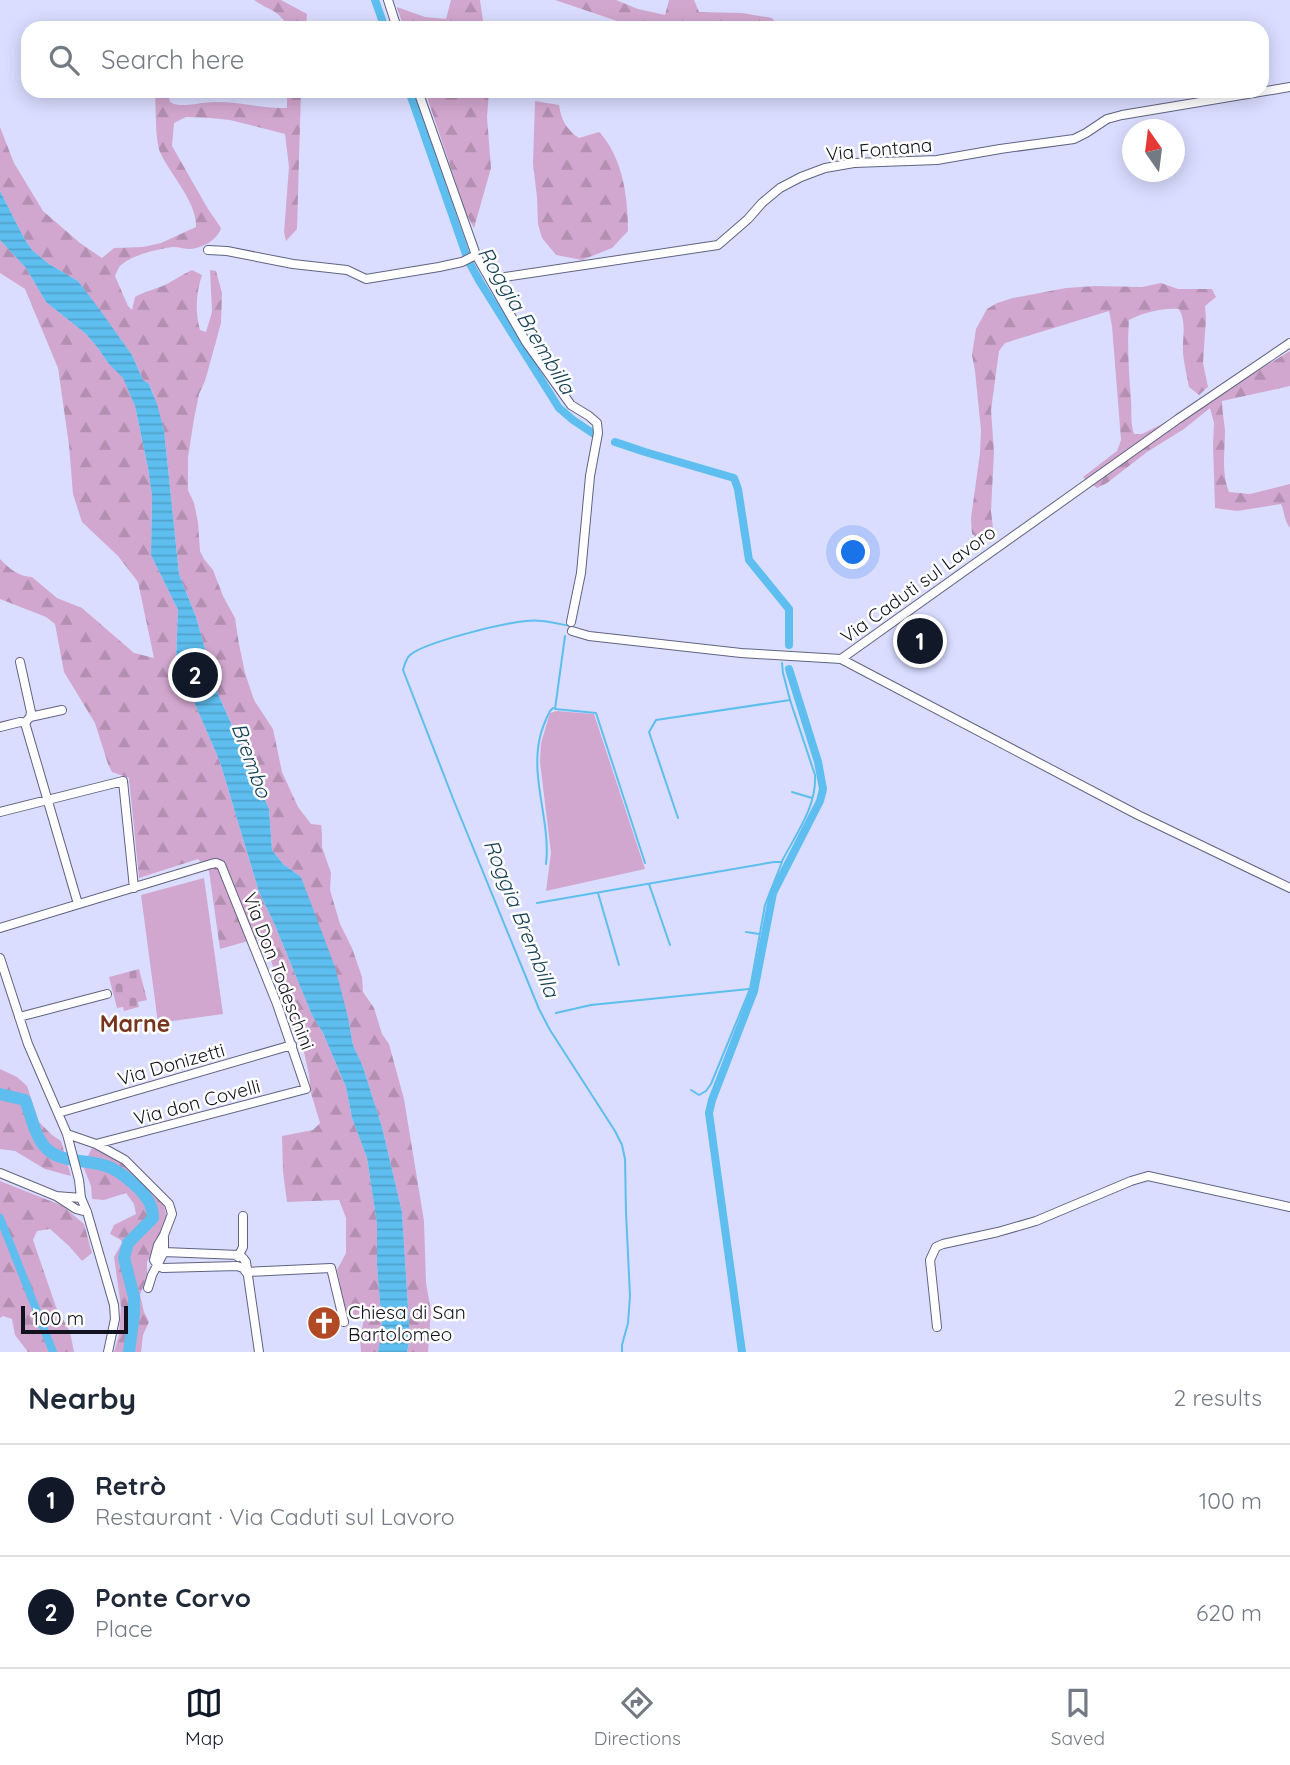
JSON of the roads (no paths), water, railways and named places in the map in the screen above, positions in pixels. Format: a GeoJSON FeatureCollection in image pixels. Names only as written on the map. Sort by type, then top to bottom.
{"type":"FeatureCollection","features":[{"type":"Feature","properties":{"kind":"street"},"geometry":{"type":"LineString","coordinates":[[388,0],[395,21]]}},
{"type":"Feature","properties":{"kind":"street","name":"Via Fontana"},"geometry":{"type":"LineString","coordinates":[[1269,90],[1290,87]]}},
{"type":"Feature","properties":{"kind":"street"},"geometry":{"type":"LineString","coordinates":[[420,98],[475,256],[526,342],[571,405],[597,424],[581,573],[571,626],[589,636],[741,653],[841,659]]}},
{"type":"Feature","properties":{"kind":"street","name":"Via Fontana"},"geometry":{"type":"LineString","coordinates":[[489,277],[718,244],[780,188],[825,168],[854,163],[937,160],[1074,139],[1107,119],[1224,98]]}},
{"type":"Feature","properties":{"kind":"street"},"geometry":{"type":"LineString","coordinates":[[208,250],[347,270],[366,279],[462,262],[475,256]]}},
{"type":"Feature","properties":{"kind":"street","name":"Via Caduti sul Lavoro"},"geometry":{"type":"LineString","coordinates":[[1290,343],[1178,419],[841,659],[1138,815],[1290,888]]}},
{"type":"Feature","properties":{"kind":"street"},"geometry":{"type":"LineString","coordinates":[[20,662],[30,708],[28,720],[47,800],[78,904]]}},
{"type":"Feature","properties":{"kind":"street"},"geometry":{"type":"LineString","coordinates":[[0,727],[62,710]]}},
{"type":"Feature","properties":{"kind":"street"},"geometry":{"type":"LineString","coordinates":[[0,812],[123,781],[134,888],[0,928]]}},
{"type":"Feature","properties":{"kind":"street","name":"Via Don Todeschini"},"geometry":{"type":"LineString","coordinates":[[134,888],[211,864],[221,865],[292,1045],[306,1090]]}},
{"type":"Feature","properties":{"kind":"street"},"geometry":{"type":"LineString","coordinates":[[0,958],[28,1044],[71,1149],[81,1198],[114,1305],[115,1319],[108,1352]]}},
{"type":"Feature","properties":{"kind":"street"},"geometry":{"type":"LineString","coordinates":[[19,1017],[107,994]]}},
{"type":"Feature","properties":{"kind":"street","name":"Via Donizetti"},"geometry":{"type":"LineString","coordinates":[[58,1113],[292,1045]]}},
{"type":"Feature","properties":{"kind":"street","name":"Via don Covelli"},"geometry":{"type":"LineString","coordinates":[[96,1144],[306,1090]]}},
{"type":"Feature","properties":{"kind":"street"},"geometry":{"type":"LineString","coordinates":[[66,1134],[96,1144],[125,1160],[169,1204],[172,1214],[154,1260],[158,1266],[237,1266],[246,1272]]}},
{"type":"Feature","properties":{"kind":"street"},"geometry":{"type":"LineString","coordinates":[[0,1173],[56,1196],[81,1198]]}},
{"type":"Feature","properties":{"kind":"street"},"geometry":{"type":"LineString","coordinates":[[937,1327],[930,1260],[936,1247],[943,1244],[1036,1221],[1148,1176],[1290,1207]]}},
{"type":"Feature","properties":{"kind":"street"},"geometry":{"type":"LineString","coordinates":[[56,1196],[62,1202],[87,1212]]}},
{"type":"Feature","properties":{"kind":"street"},"geometry":{"type":"LineString","coordinates":[[237,1266],[243,1247],[243,1216]]}},
{"type":"Feature","properties":{"kind":"street"},"geometry":{"type":"LineString","coordinates":[[148,1288],[164,1252],[164,1235]]}},
{"type":"Feature","properties":{"kind":"street"},"geometry":{"type":"LineString","coordinates":[[164,1252],[239,1255],[243,1258],[246,1262],[259,1352]]}},
{"type":"Feature","properties":{"kind":"street"},"geometry":{"type":"LineString","coordinates":[[246,1272],[331,1268],[344,1322]]}},
{"type":"Feature","properties":{"kind":"water"},"geometry":{"type":"Polygon","coordinates":[[[0,191],[32,250],[49,264],[78,281],[97,306],[132,355],[157,404],[164,430],[179,574],[196,617],[218,694],[269,809],[272,850],[283,864],[301,877],[335,967],[353,1045],[382,1127],[402,1212],[410,1338],[407,1352],[378,1352],[382,1328],[377,1224],[367,1158],[352,1118],[346,1087],[259,892],[220,762],[176,660],[178,610],[151,555],[152,496],[135,406],[123,378],[86,334],[46,302],[26,268],[0,240],[0,191]]]}},
{"type":"Feature","properties":{"kind":"waterway","name":"Roggia Brembilla"},"geometry":{"type":"LineString","coordinates":[[375,0],[382,21]]}},
{"type":"Feature","properties":{"kind":"waterway","name":"Roggia Brembilla"},"geometry":{"type":"LineString","coordinates":[[411,98],[468,260],[559,408],[594,434]]}},
{"type":"Feature","properties":{"kind":"waterway","name":"Roggia Brembilla"},"geometry":{"type":"LineString","coordinates":[[615,442],[734,478],[749,560],[789,609],[789,645]]}},
{"type":"Feature","properties":{"kind":"waterway","name":"Roggia Brembilla"},"geometry":{"type":"LineString","coordinates":[[570,626],[531,621],[465,634],[418,650],[408,657],[403,670],[539,1009],[622,1145],[625,1159],[630,1296],[622,1352]]}},
{"type":"Feature","properties":{"kind":"waterway"},"geometry":{"type":"LineString","coordinates":[[565,636],[555,709],[596,713],[645,863]]}},
{"type":"Feature","properties":{"kind":"waterway"},"geometry":{"type":"LineString","coordinates":[[782,663],[790,700],[815,775],[809,809],[782,861]]}},
{"type":"Feature","properties":{"kind":"waterway","name":"Roggia Brembilla"},"geometry":{"type":"LineString","coordinates":[[742,1352],[709,1113],[754,991],[773,893],[820,801],[823,789],[818,762],[789,669]]}},
{"type":"Feature","properties":{"kind":"waterway"},"geometry":{"type":"LineString","coordinates":[[678,818],[649,732],[656,720],[790,700]]}},
{"type":"Feature","properties":{"kind":"waterway"},"geometry":{"type":"LineString","coordinates":[[546,864],[546,832],[537,769],[540,737],[553,708]]}},
{"type":"Feature","properties":{"kind":"waterway"},"geometry":{"type":"LineString","coordinates":[[792,792],[812,798]]}},
{"type":"Feature","properties":{"kind":"waterway"},"geometry":{"type":"LineString","coordinates":[[537,903],[782,862],[765,905],[750,989],[711,1084],[699,1095],[691,1090]]}},
{"type":"Feature","properties":{"kind":"waterway"},"geometry":{"type":"LineString","coordinates":[[649,884],[670,945]]}},
{"type":"Feature","properties":{"kind":"waterway"},"geometry":{"type":"LineString","coordinates":[[598,893],[619,965]]}},
{"type":"Feature","properties":{"kind":"waterway"},"geometry":{"type":"LineString","coordinates":[[746,932],[759,934]]}},
{"type":"Feature","properties":{"kind":"waterway"},"geometry":{"type":"LineString","coordinates":[[556,1013],[591,1005],[749,989]]}},
{"type":"Feature","properties":{"kind":"waterway"},"geometry":{"type":"LineString","coordinates":[[0,1094],[25,1100],[39,1139],[53,1154],[113,1169],[133,1183],[150,1203],[153,1218],[128,1243],[124,1258],[134,1297],[129,1352]]}},
{"type":"Feature","properties":{"kind":"waterway"},"geometry":{"type":"LineString","coordinates":[[0,1218],[53,1352]]}},
{"type":"Feature","properties":{"kind":"place","name":"Retrò"},"geometry":{"type":"Point","coordinates":[920,641]}},
{"type":"Feature","properties":{"kind":"place","name":"Ponte Corvo"},"geometry":{"type":"Point","coordinates":[195,675]}},
{"type":"Feature","properties":{"kind":"place","name":"Chiesa di San Bartolomeo"},"geometry":{"type":"Point","coordinates":[324,1323]}},
{"type":"Feature","properties":{"kind":"district","name":"Marne"},"geometry":{"type":"Point","coordinates":[135,1023]}},
{"type":"Feature","properties":{"kind":"water label","name":"Brembo"},"geometry":{"type":"Point","coordinates":[252,760]}}]}
